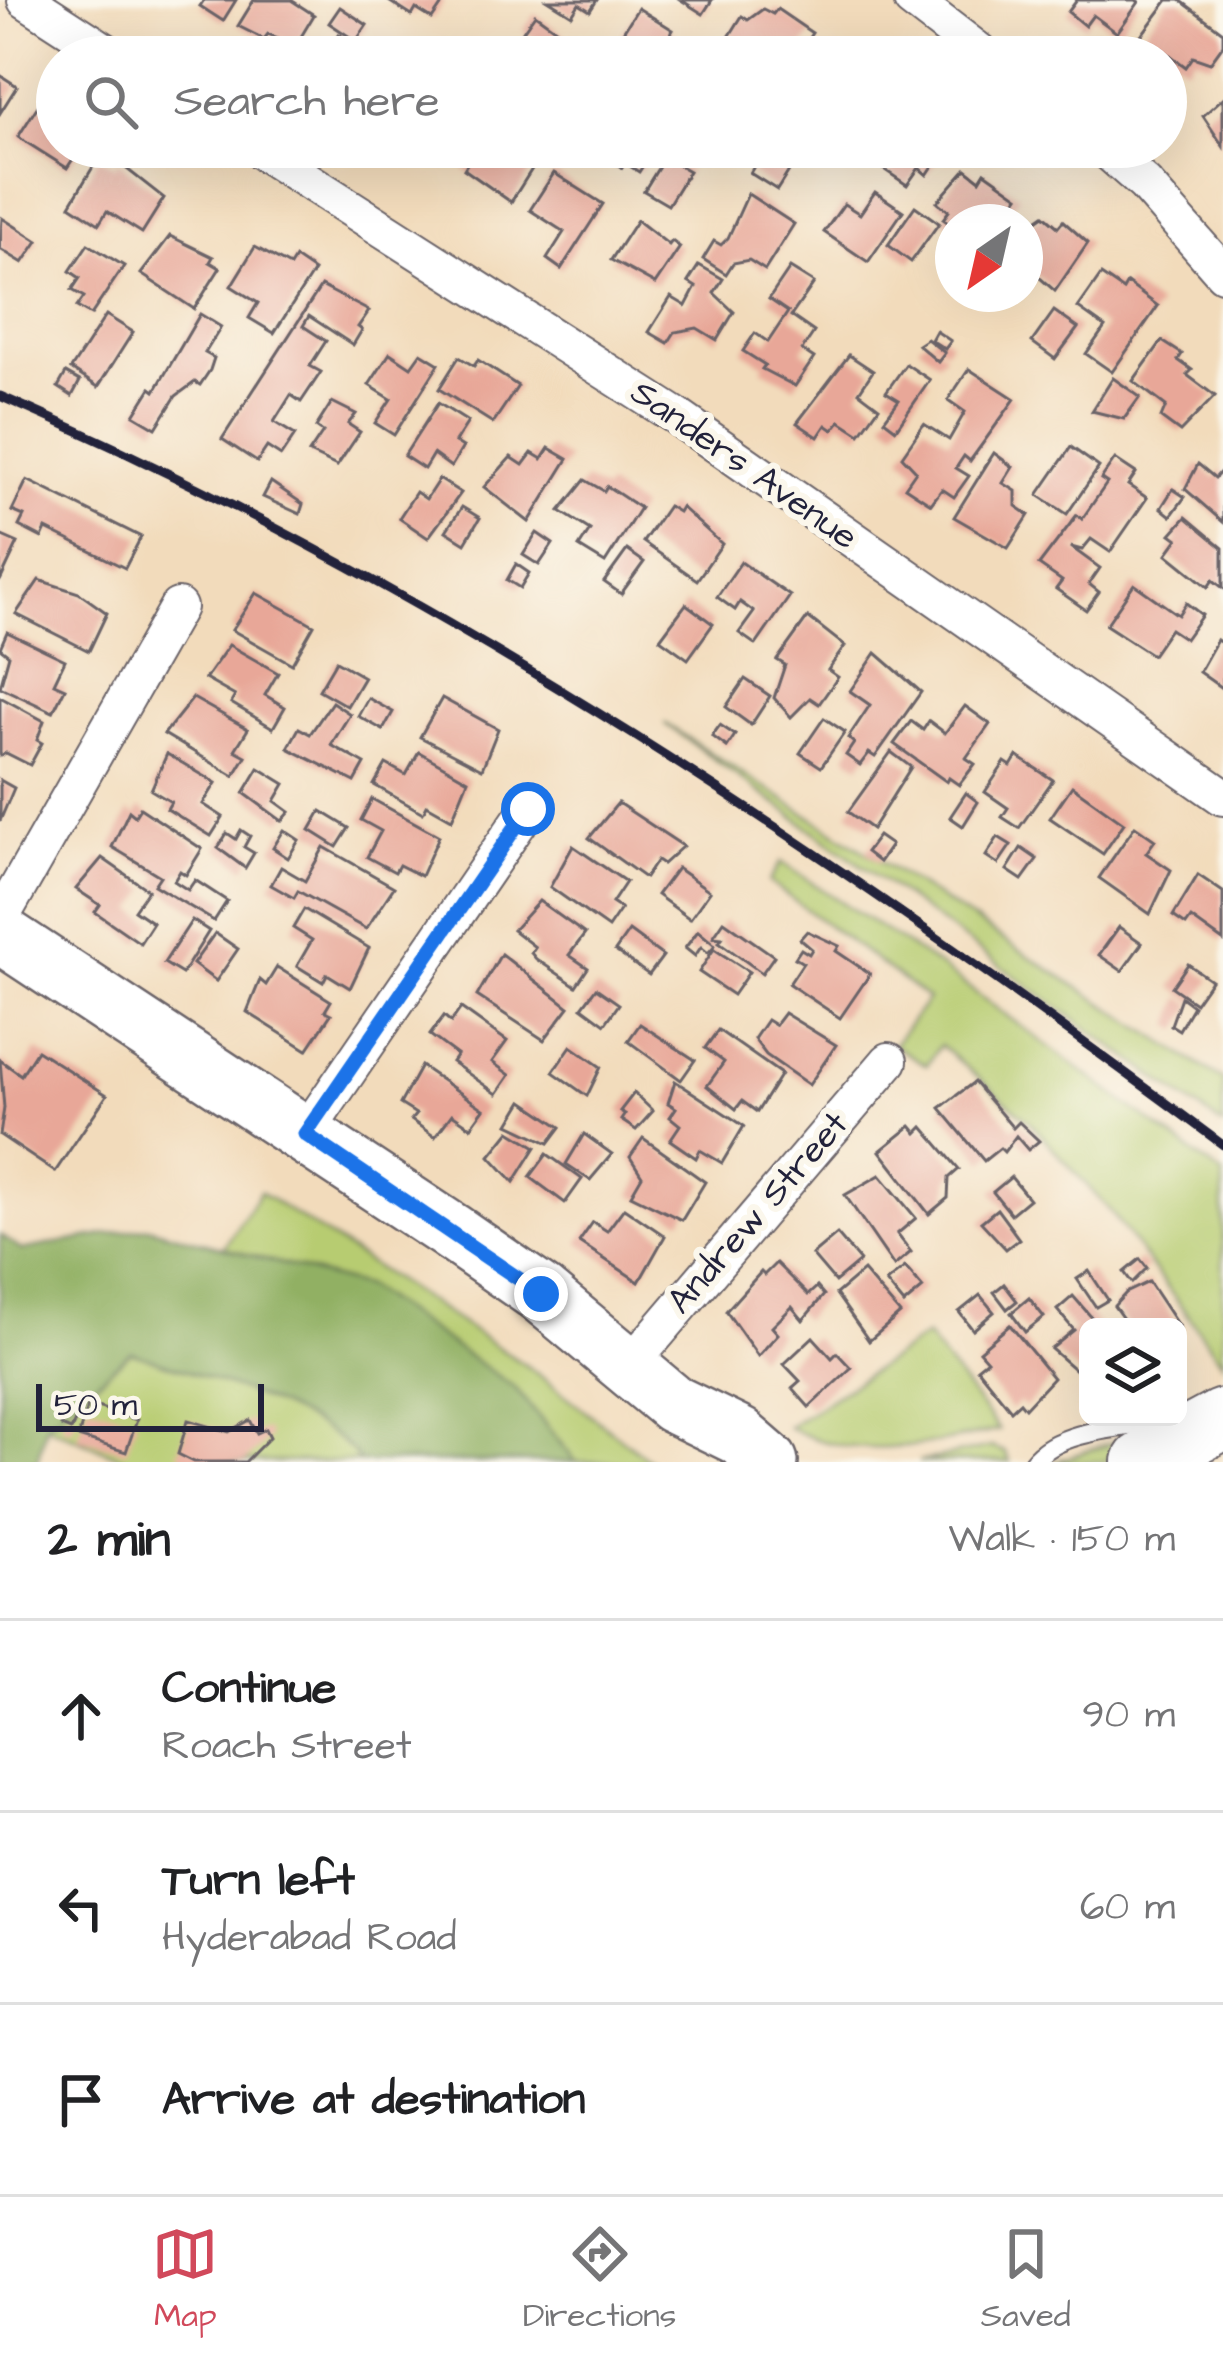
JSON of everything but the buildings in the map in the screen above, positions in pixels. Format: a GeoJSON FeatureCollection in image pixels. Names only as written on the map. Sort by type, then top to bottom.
{"type":"FeatureCollection","features":[{"type":"Feature","properties":{"kind":"main road"},"geometry":{"type":"LineString","coordinates":[[0,934],[541,1294],[673,1404],[739,1436],[770,1462]]}},
{"type":"Feature","properties":{"kind":"main road"},"geometry":{"type":"LineString","coordinates":[[673,1404],[712,1462]]}},
{"type":"Feature","properties":{"kind":"street"},"geometry":{"type":"LineString","coordinates":[[26,0],[82,36]]}},
{"type":"Feature","properties":{"kind":"street"},"geometry":{"type":"LineString","coordinates":[[912,0],[959,36]]}},
{"type":"Feature","properties":{"kind":"street","name":"Sanders Avenue"},"geometry":{"type":"LineString","coordinates":[[288,168],[676,416],[1223,797]]}},
{"type":"Feature","properties":{"kind":"street"},"geometry":{"type":"LineString","coordinates":[[1127,168],[1223,273]]}},
{"type":"Feature","properties":{"kind":"street"},"geometry":{"type":"LineString","coordinates":[[0,919],[178,607]]}},
{"type":"Feature","properties":{"kind":"street"},"geometry":{"type":"LineString","coordinates":[[305,1134],[528,809]]}},
{"type":"Feature","properties":{"kind":"street","name":"Andrew Street"},"geometry":{"type":"LineString","coordinates":[[629,1366],[889,1061]]}},
{"type":"Feature","properties":{"kind":"lane"},"geometry":{"type":"LineString","coordinates":[[1033,1462],[1046,1449],[1074,1438],[1182,1433]]}},
{"type":"Feature","properties":{"kind":"green space"},"geometry":{"type":"Polygon","coordinates":[[[664,723],[1223,1080],[1223,1126],[664,723]]]}},
{"type":"Feature","properties":{"kind":"green space"},"geometry":{"type":"Polygon","coordinates":[[[781,862],[946,971],[1223,1175],[1223,1363],[1111,1212],[1028,1120],[940,1045],[927,1065],[893,1045],[928,999],[769,882],[781,862]]]}},
{"type":"Feature","properties":{"kind":"green space"},"geometry":{"type":"Polygon","coordinates":[[[260,1192],[531,1369],[652,1462],[576,1462],[514,1387],[222,1250],[260,1192]]]}},
{"type":"Feature","properties":{"kind":"green space"},"geometry":{"type":"Polygon","coordinates":[[[148,1227],[366,1287],[514,1387],[576,1462],[360,1462],[344,1444],[289,1410],[131,1352],[46,1425],[37,1462],[0,1462],[0,1235],[21,1250],[148,1227]]]}},
{"type":"Feature","properties":{"kind":"green space"},"geometry":{"type":"Polygon","coordinates":[[[926,1336],[999,1430],[916,1446],[863,1448],[812,1438],[788,1427],[926,1336]]]}},
{"type":"Feature","properties":{"kind":"green space"},"geometry":{"type":"Polygon","coordinates":[[[131,1351],[289,1410],[343,1443],[360,1462],[132,1462],[45,1425],[131,1351]]]}},
{"type":"Feature","properties":{"kind":"green space"},"geometry":{"type":"Polygon","coordinates":[[[1136,1435],[1140,1438],[1104,1462],[1054,1462],[1136,1435]]]}},
{"type":"Feature","properties":{"kind":"green space"},"geometry":{"type":"Polygon","coordinates":[[[991,1447],[1005,1452],[1010,1462],[918,1462],[991,1447]]]}},
{"type":"Feature","properties":{"kind":"railway"},"geometry":{"type":"LineString","coordinates":[[0,396],[163,471],[323,553],[633,734],[932,934],[1223,1145]]}},
{"type":"Feature","properties":{"kind":"route"},"geometry":{"type":"LineString","coordinates":[[528,809],[305,1134],[541,1294]]}}]}
